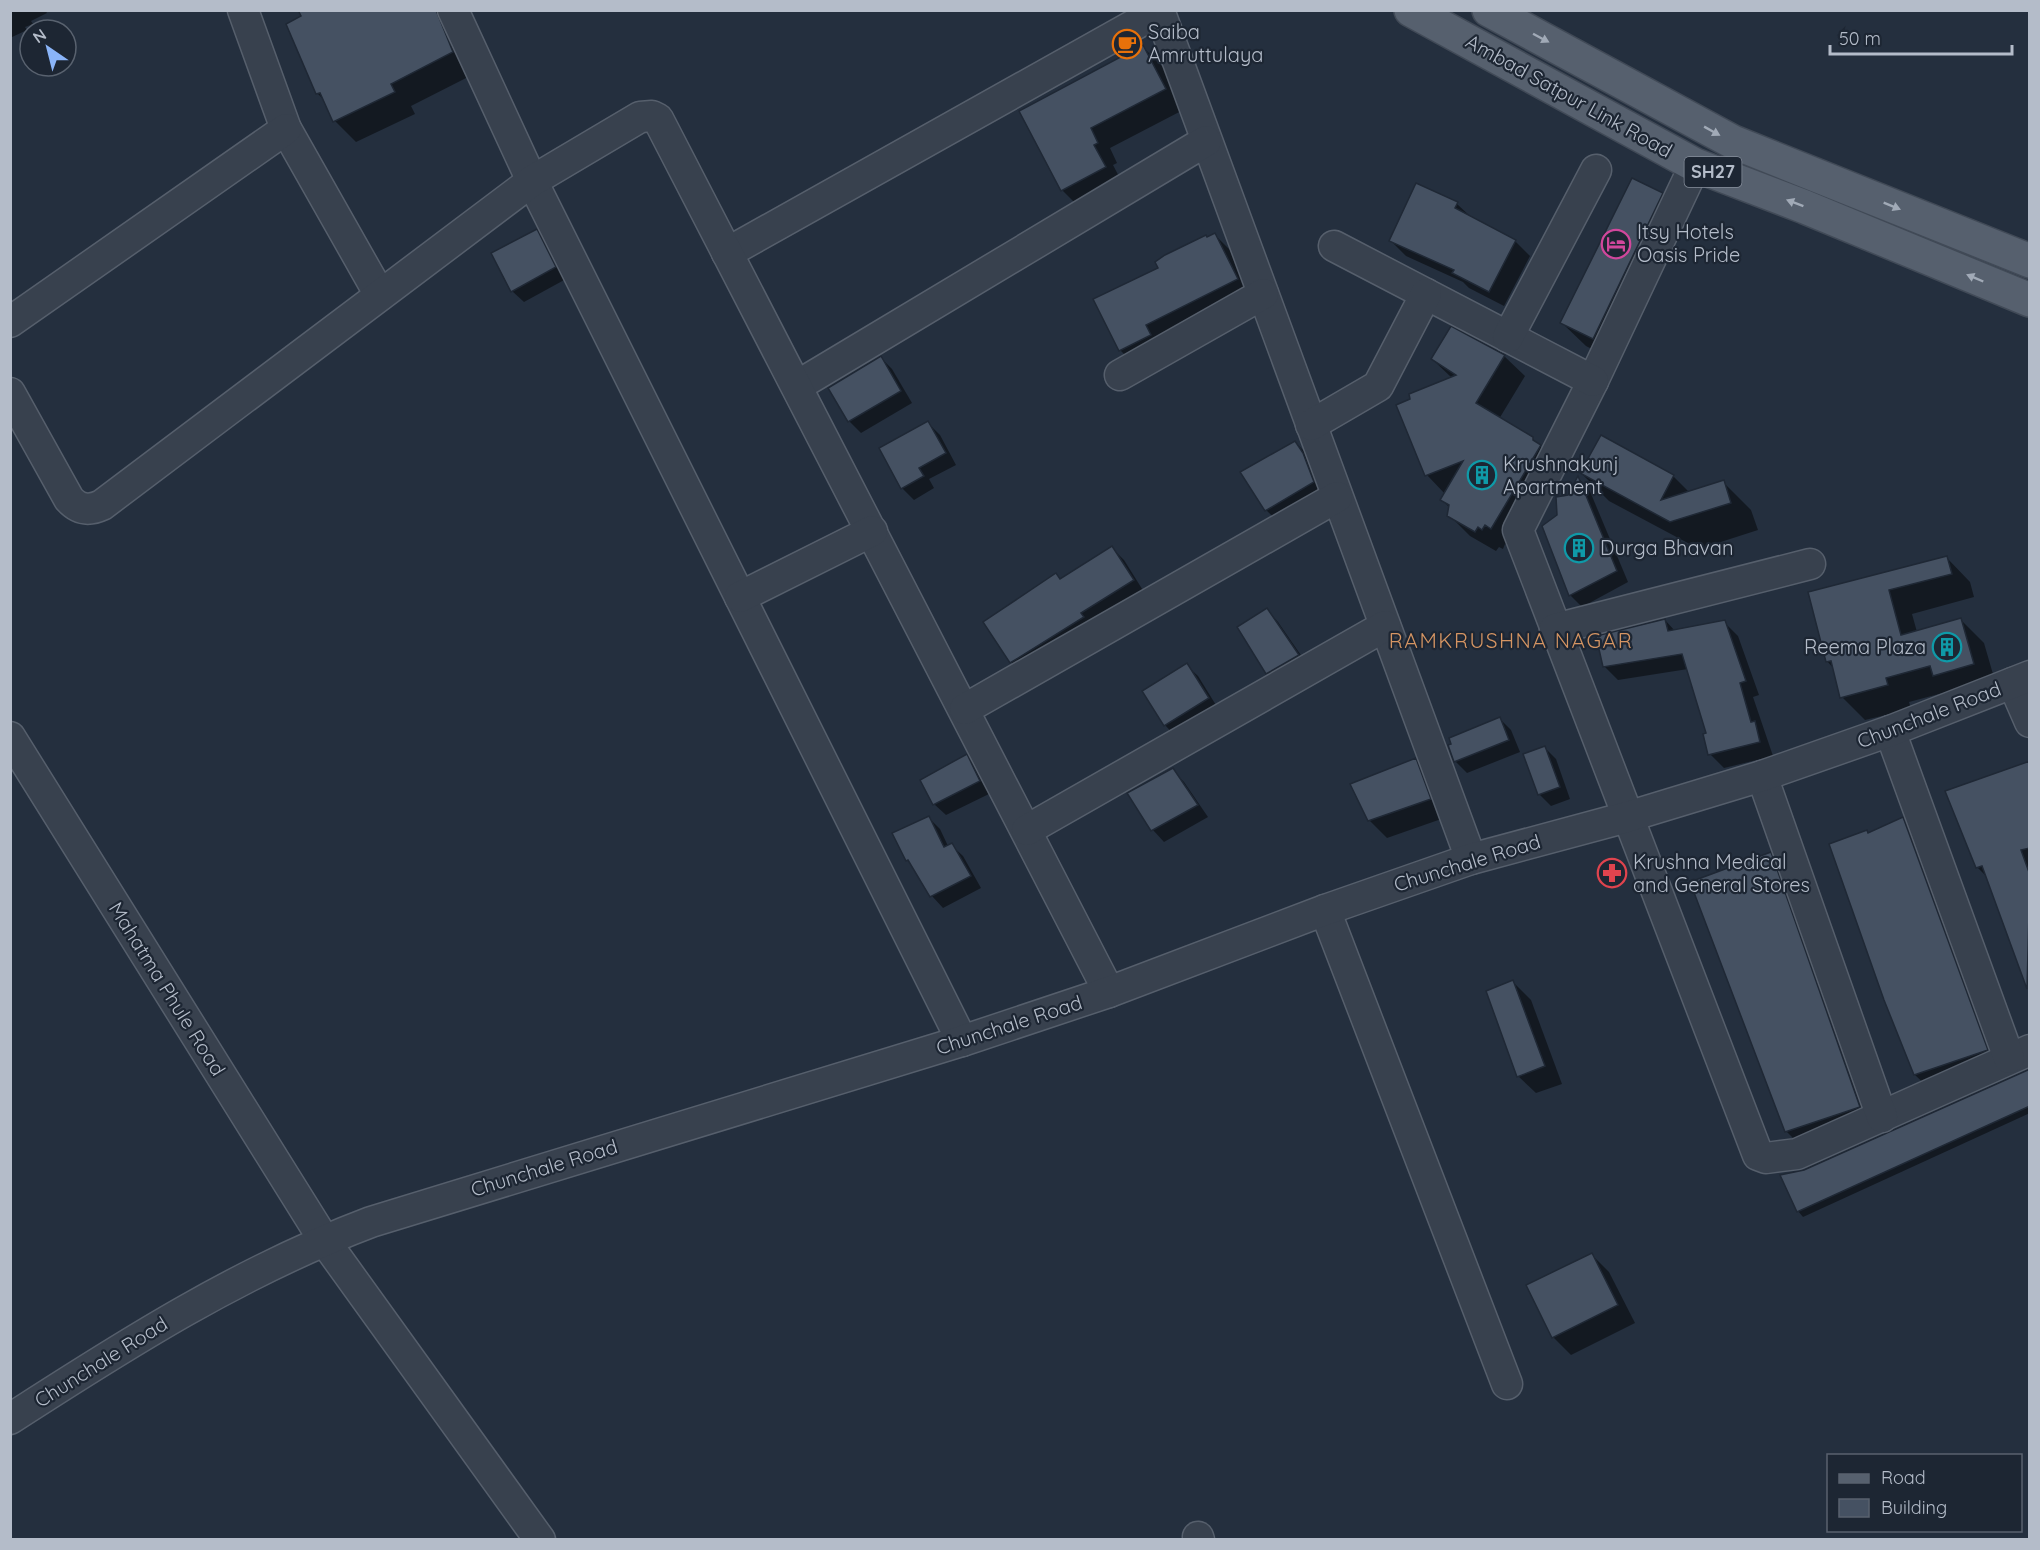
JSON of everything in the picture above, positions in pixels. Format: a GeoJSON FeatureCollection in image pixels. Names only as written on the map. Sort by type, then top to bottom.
{"type":"FeatureCollection","features":[{"type":"Feature","properties":{"kind":"main road","name":"Ambad Satpur Link Road"},"geometry":{"type":"LineString","coordinates":[[1411,10],[1695,165],[1805,207],[2030,300]]}},
{"type":"Feature","properties":{"kind":"main road","name":"Ambad Satpur Link Road"},"geometry":{"type":"LineString","coordinates":[[1489,10],[1732,142],[2030,261]]}},
{"type":"Feature","properties":{"kind":"street"},"geometry":{"type":"LineString","coordinates":[[243,10],[286,129],[380,295]]}},
{"type":"Feature","properties":{"kind":"street"},"geometry":{"type":"LineString","coordinates":[[453,10],[532,180],[962,1041]]}},
{"type":"Feature","properties":{"kind":"street"},"geometry":{"type":"LineString","coordinates":[[727,253],[1159,11],[1471,859]]}},
{"type":"Feature","properties":{"kind":"street"},"geometry":{"type":"LineString","coordinates":[[10,393],[69,499],[74,505],[92,509],[102,505],[532,180],[640,117],[652,116],[658,119],[965,709],[1109,992]]}},
{"type":"Feature","properties":{"kind":"street"},"geometry":{"type":"LineString","coordinates":[[10,322],[286,129]]}},
{"type":"Feature","properties":{"kind":"street"},"geometry":{"type":"LineString","coordinates":[[797,386],[1206,141]]}},
{"type":"Feature","properties":{"kind":"street"},"geometry":{"type":"LineString","coordinates":[[1695,165],[1593,381],[1518,530],[1758,1155],[1766,1158],[1797,1154],[2019,1054],[1890,731]]}},
{"type":"Feature","properties":{"kind":"street"},"geometry":{"type":"LineString","coordinates":[[1508,337],[1596,170]]}},
{"type":"Feature","properties":{"kind":"street"},"geometry":{"type":"LineString","coordinates":[[1334,246],[1593,381]]}},
{"type":"Feature","properties":{"kind":"street"},"geometry":{"type":"LineString","coordinates":[[1120,375],[1263,294]]}},
{"type":"Feature","properties":{"kind":"street"},"geometry":{"type":"LineString","coordinates":[[1311,425],[1378,386],[1426,294]]}},
{"type":"Feature","properties":{"kind":"street"},"geometry":{"type":"LineString","coordinates":[[965,709],[1337,497]]}},
{"type":"Feature","properties":{"kind":"street"},"geometry":{"type":"LineString","coordinates":[[740,597],[872,531]]}},
{"type":"Feature","properties":{"kind":"street"},"geometry":{"type":"LineString","coordinates":[[1555,629],[1810,564]]}},
{"type":"Feature","properties":{"kind":"street"},"geometry":{"type":"LineString","coordinates":[[1027,830],[1385,626]]}},
{"type":"Feature","properties":{"kind":"street"},"geometry":{"type":"LineString","coordinates":[[2021,680],[2030,722]]}},
{"type":"Feature","properties":{"kind":"street","name":"Chunchale Road"},"geometry":{"type":"LineString","coordinates":[[10,1419],[199,1301],[324,1240],[410,1209],[962,1041],[1109,992],[1325,910],[1471,859],[1627,817],[1762,776],[1890,731],[2021,680]]}},
{"type":"Feature","properties":{"kind":"street","name":"Mahatma Phule Road"},"geometry":{"type":"LineString","coordinates":[[10,737],[324,1240],[540,1539]]}},
{"type":"Feature","properties":{"kind":"street"},"geometry":{"type":"LineString","coordinates":[[1762,776],[1882,1117]]}},
{"type":"Feature","properties":{"kind":"street"},"geometry":{"type":"LineString","coordinates":[[1325,910],[1507,1384]]}},
{"type":"Feature","properties":{"kind":"building"},"geometry":{"type":"Polygon","coordinates":[[[298,10],[436,10],[453,52],[391,84],[395,92],[333,122],[320,93],[316,94],[286,24],[301,16],[298,10]]]}},
{"type":"Feature","properties":{"kind":"building"},"geometry":{"type":"Polygon","coordinates":[[[1143,45],[1166,89],[1091,128],[1098,143],[1094,145],[1106,167],[1061,191],[1019,111],[1143,45]]]}},
{"type":"Feature","properties":{"kind":"building"},"geometry":{"type":"Polygon","coordinates":[[[1632,178],[1663,193],[1593,339],[1560,323],[1632,178]]]}},
{"type":"Feature","properties":{"kind":"building"},"geometry":{"type":"Polygon","coordinates":[[[1416,183],[1458,202],[1455,208],[1516,240],[1489,292],[1452,273],[1454,270],[1389,241],[1416,183]]]}},
{"type":"Feature","properties":{"kind":"building"},"geometry":{"type":"Polygon","coordinates":[[[537,229],[556,267],[511,292],[491,253],[537,229]]]}},
{"type":"Feature","properties":{"kind":"building"},"geometry":{"type":"Polygon","coordinates":[[[1215,233],[1238,279],[1146,325],[1151,335],[1119,351],[1093,299],[1158,268],[1155,262],[1165,255],[1215,233]]]}},
{"type":"Feature","properties":{"kind":"building"},"geometry":{"type":"Polygon","coordinates":[[[1451,326],[1505,355],[1476,403],[1533,437],[1533,440],[1541,445],[1491,529],[1485,525],[1482,530],[1478,527],[1475,532],[1447,516],[1449,505],[1440,500],[1463,461],[1425,476],[1396,405],[1410,399],[1409,394],[1456,375],[1431,359],[1451,326]]]}},
{"type":"Feature","properties":{"kind":"building"},"geometry":{"type":"Polygon","coordinates":[[[881,356],[901,391],[848,422],[828,388],[881,356]]]}},
{"type":"Feature","properties":{"kind":"building"},"geometry":{"type":"Polygon","coordinates":[[[928,421],[946,453],[919,468],[924,476],[901,489],[879,448],[928,421]]]}},
{"type":"Feature","properties":{"kind":"building"},"geometry":{"type":"Polygon","coordinates":[[[1601,435],[1674,475],[1661,500],[1724,480],[1731,503],[1670,522],[1580,473],[1601,435]]]}},
{"type":"Feature","properties":{"kind":"building"},"geometry":{"type":"Polygon","coordinates":[[[1295,441],[1303,453],[1314,482],[1265,511],[1240,472],[1295,441]]]}},
{"type":"Feature","properties":{"kind":"building","name":"Durga Bhavan"},"geometry":{"type":"Polygon","coordinates":[[[1578,476],[1617,571],[1569,596],[1542,526],[1557,515],[1556,497],[1568,495],[1578,476]]]}},
{"type":"Feature","properties":{"kind":"building"},"geometry":{"type":"Polygon","coordinates":[[[1112,546],[1134,580],[1081,613],[1084,617],[1010,663],[983,622],[1056,573],[1060,579],[1112,546]]]}},
{"type":"Feature","properties":{"kind":"building"},"geometry":{"type":"Polygon","coordinates":[[[1947,556],[1952,574],[1889,590],[1901,635],[1961,618],[1974,664],[1933,676],[1930,666],[1886,678],[1888,685],[1840,698],[1831,661],[1826,662],[1808,592],[1947,556]]]}},
{"type":"Feature","properties":{"kind":"building"},"geometry":{"type":"Polygon","coordinates":[[[1267,608],[1299,655],[1266,674],[1237,627],[1267,608]]]}},
{"type":"Feature","properties":{"kind":"building"},"geometry":{"type":"Polygon","coordinates":[[[1665,619],[1668,631],[1725,620],[1746,681],[1740,683],[1751,722],[1755,721],[1760,742],[1708,755],[1703,734],[1706,733],[1682,654],[1603,667],[1596,636],[1665,619]]]}},
{"type":"Feature","properties":{"kind":"building"},"geometry":{"type":"Polygon","coordinates":[[[1187,663],[1209,698],[1164,726],[1142,691],[1187,663]]]}},
{"type":"Feature","properties":{"kind":"building"},"geometry":{"type":"Polygon","coordinates":[[[1500,717],[1509,740],[1454,762],[1448,745],[1451,744],[1449,738],[1500,717]]]}},
{"type":"Feature","properties":{"kind":"building"},"geometry":{"type":"Polygon","coordinates":[[[1545,746],[1560,787],[1538,795],[1523,754],[1545,746]]]}},
{"type":"Feature","properties":{"kind":"building"},"geometry":{"type":"Polygon","coordinates":[[[967,754],[980,781],[933,805],[920,780],[967,754]]]}},
{"type":"Feature","properties":{"kind":"building"},"geometry":{"type":"Polygon","coordinates":[[[1416,758],[1431,799],[1368,821],[1350,784],[1416,758]]]}},
{"type":"Feature","properties":{"kind":"building"},"geometry":{"type":"Polygon","coordinates":[[[2030,761],[2030,848],[2021,850],[2030,875],[2027,989],[1982,866],[1976,868],[1945,791],[2030,761]]]}},
{"type":"Feature","properties":{"kind":"building"},"geometry":{"type":"Polygon","coordinates":[[[1173,768],[1198,805],[1151,831],[1127,793],[1173,768]]]}},
{"type":"Feature","properties":{"kind":"building"},"geometry":{"type":"Polygon","coordinates":[[[929,816],[944,847],[952,843],[971,876],[930,897],[908,860],[906,861],[892,833],[929,816]]]}},
{"type":"Feature","properties":{"kind":"building"},"geometry":{"type":"Polygon","coordinates":[[[1903,817],[1988,1050],[1914,1075],[1884,1000],[1829,844],[1867,830],[1868,833],[1903,817]]]}},
{"type":"Feature","properties":{"kind":"building"},"geometry":{"type":"Polygon","coordinates":[[[1771,852],[1860,1107],[1785,1132],[1690,882],[1771,852]]]}},
{"type":"Feature","properties":{"kind":"building"},"geometry":{"type":"Polygon","coordinates":[[[1513,980],[1545,1066],[1517,1077],[1486,991],[1513,980]]]}},
{"type":"Feature","properties":{"kind":"building"},"geometry":{"type":"Polygon","coordinates":[[[2030,1069],[2030,1106],[1797,1212],[1780,1175],[1804,1170],[2030,1069]]]}},
{"type":"Feature","properties":{"kind":"building"},"geometry":{"type":"Polygon","coordinates":[[[1592,1253],[1618,1305],[1552,1338],[1526,1285],[1592,1253]]]}},
{"type":"Feature","properties":{"kind":"place","name":"Saiba Amruttulaya"},"geometry":{"type":"Point","coordinates":[1127,44]}},
{"type":"Feature","properties":{"kind":"place","name":"Itsy Hotels Oasis Pride"},"geometry":{"type":"Point","coordinates":[1616,244]}},
{"type":"Feature","properties":{"kind":"place","name":"Krushnakunj Apartment"},"geometry":{"type":"Point","coordinates":[1482,475]}},
{"type":"Feature","properties":{"kind":"place","name":"Durga Bhavan"},"geometry":{"type":"Point","coordinates":[1579,548]}},
{"type":"Feature","properties":{"kind":"place","name":"Reema Plaza"},"geometry":{"type":"Point","coordinates":[1947,647]}},
{"type":"Feature","properties":{"kind":"place","name":"Krushna Medical and General Stores"},"geometry":{"type":"Point","coordinates":[1612,873]}},
{"type":"Feature","properties":{"kind":"district","name":"RAMKRUSHNA NAGAR"},"geometry":{"type":"Point","coordinates":[1511,641]}}]}
